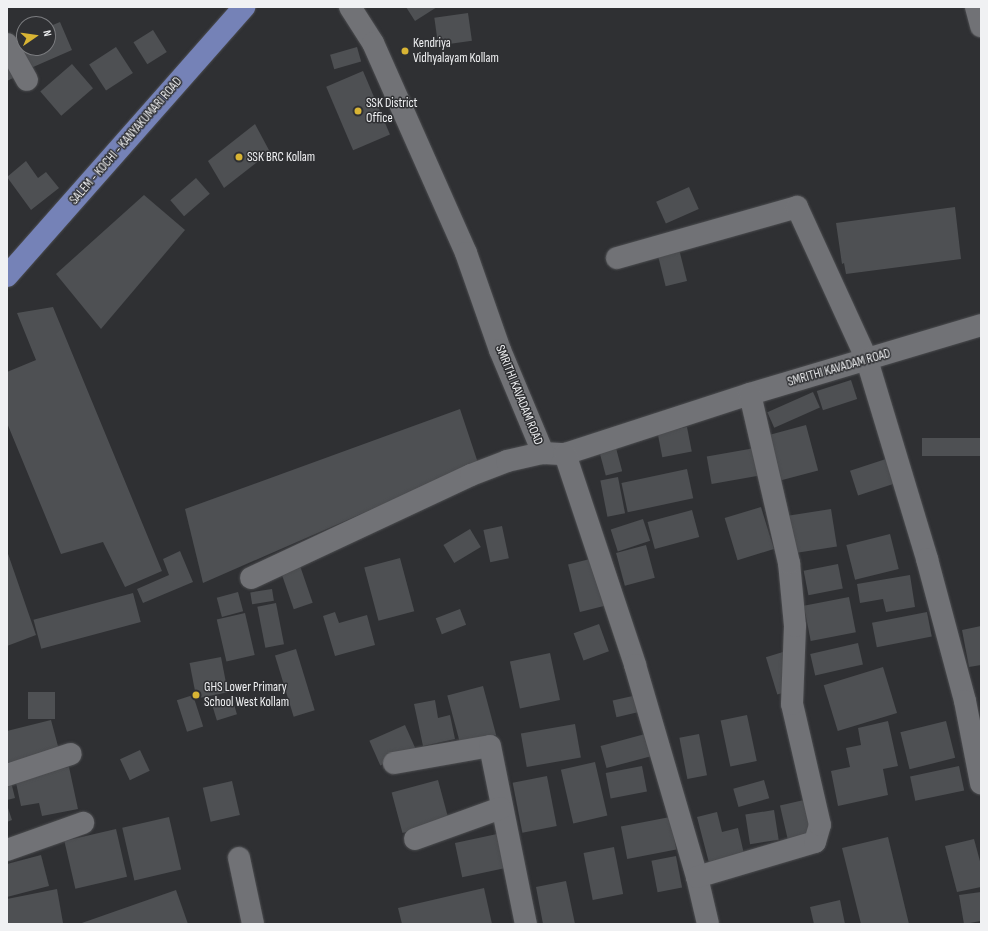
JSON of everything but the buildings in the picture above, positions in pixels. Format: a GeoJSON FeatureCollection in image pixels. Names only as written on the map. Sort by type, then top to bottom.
{"type":"FeatureCollection","features":[{"type":"Feature","properties":{"kind":"main road","name":"SALEM - KOCHI - KANYAKUMARI ROAD"},"geometry":{"type":"LineString","coordinates":[[7,276],[244,7]]}},
{"type":"Feature","properties":{"kind":"street","name":"SMRITHI KAVADAM ROAD"},"geometry":{"type":"LineString","coordinates":[[350,7],[373,43],[466,253],[500,350],[543,453],[565,454],[750,394],[981,325]]}},
{"type":"Feature","properties":{"kind":"street"},"geometry":{"type":"LineString","coordinates":[[976,7],[981,26]]}},
{"type":"Feature","properties":{"kind":"street"},"geometry":{"type":"LineString","coordinates":[[7,44],[27,80]]}},
{"type":"Feature","properties":{"kind":"street"},"geometry":{"type":"LineString","coordinates":[[617,258],[797,207],[867,360],[927,558],[964,701],[981,783]]}},
{"type":"Feature","properties":{"kind":"street"},"geometry":{"type":"LineString","coordinates":[[697,877],[815,842],[820,825],[792,704],[795,626],[789,563],[750,394]]}},
{"type":"Feature","properties":{"kind":"street"},"geometry":{"type":"LineString","coordinates":[[251,578],[471,475],[507,461],[543,453]]}},
{"type":"Feature","properties":{"kind":"street"},"geometry":{"type":"LineString","coordinates":[[565,454],[635,665],[697,877],[708,924]]}},
{"type":"Feature","properties":{"kind":"street"},"geometry":{"type":"LineString","coordinates":[[394,763],[490,746],[501,808],[526,924]]}},
{"type":"Feature","properties":{"kind":"street"},"geometry":{"type":"LineString","coordinates":[[7,775],[71,754]]}},
{"type":"Feature","properties":{"kind":"street"},"geometry":{"type":"LineString","coordinates":[[415,839],[501,808]]}},
{"type":"Feature","properties":{"kind":"street"},"geometry":{"type":"LineString","coordinates":[[7,850],[83,823]]}},
{"type":"Feature","properties":{"kind":"street"},"geometry":{"type":"LineString","coordinates":[[239,858],[253,924]]}},
{"type":"Feature","properties":{"kind":"place","name":"Kendriya Vidhyalayam Kollam"},"geometry":{"type":"Point","coordinates":[405,51]}},
{"type":"Feature","properties":{"kind":"place","name":"SSK District Office"},"geometry":{"type":"Point","coordinates":[358,111]}},
{"type":"Feature","properties":{"kind":"place","name":"SSK BRC Kollam"},"geometry":{"type":"Point","coordinates":[239,157]}},
{"type":"Feature","properties":{"kind":"place","name":"GHS Lower Primary School West Kollam"},"geometry":{"type":"Point","coordinates":[196,695]}}]}
